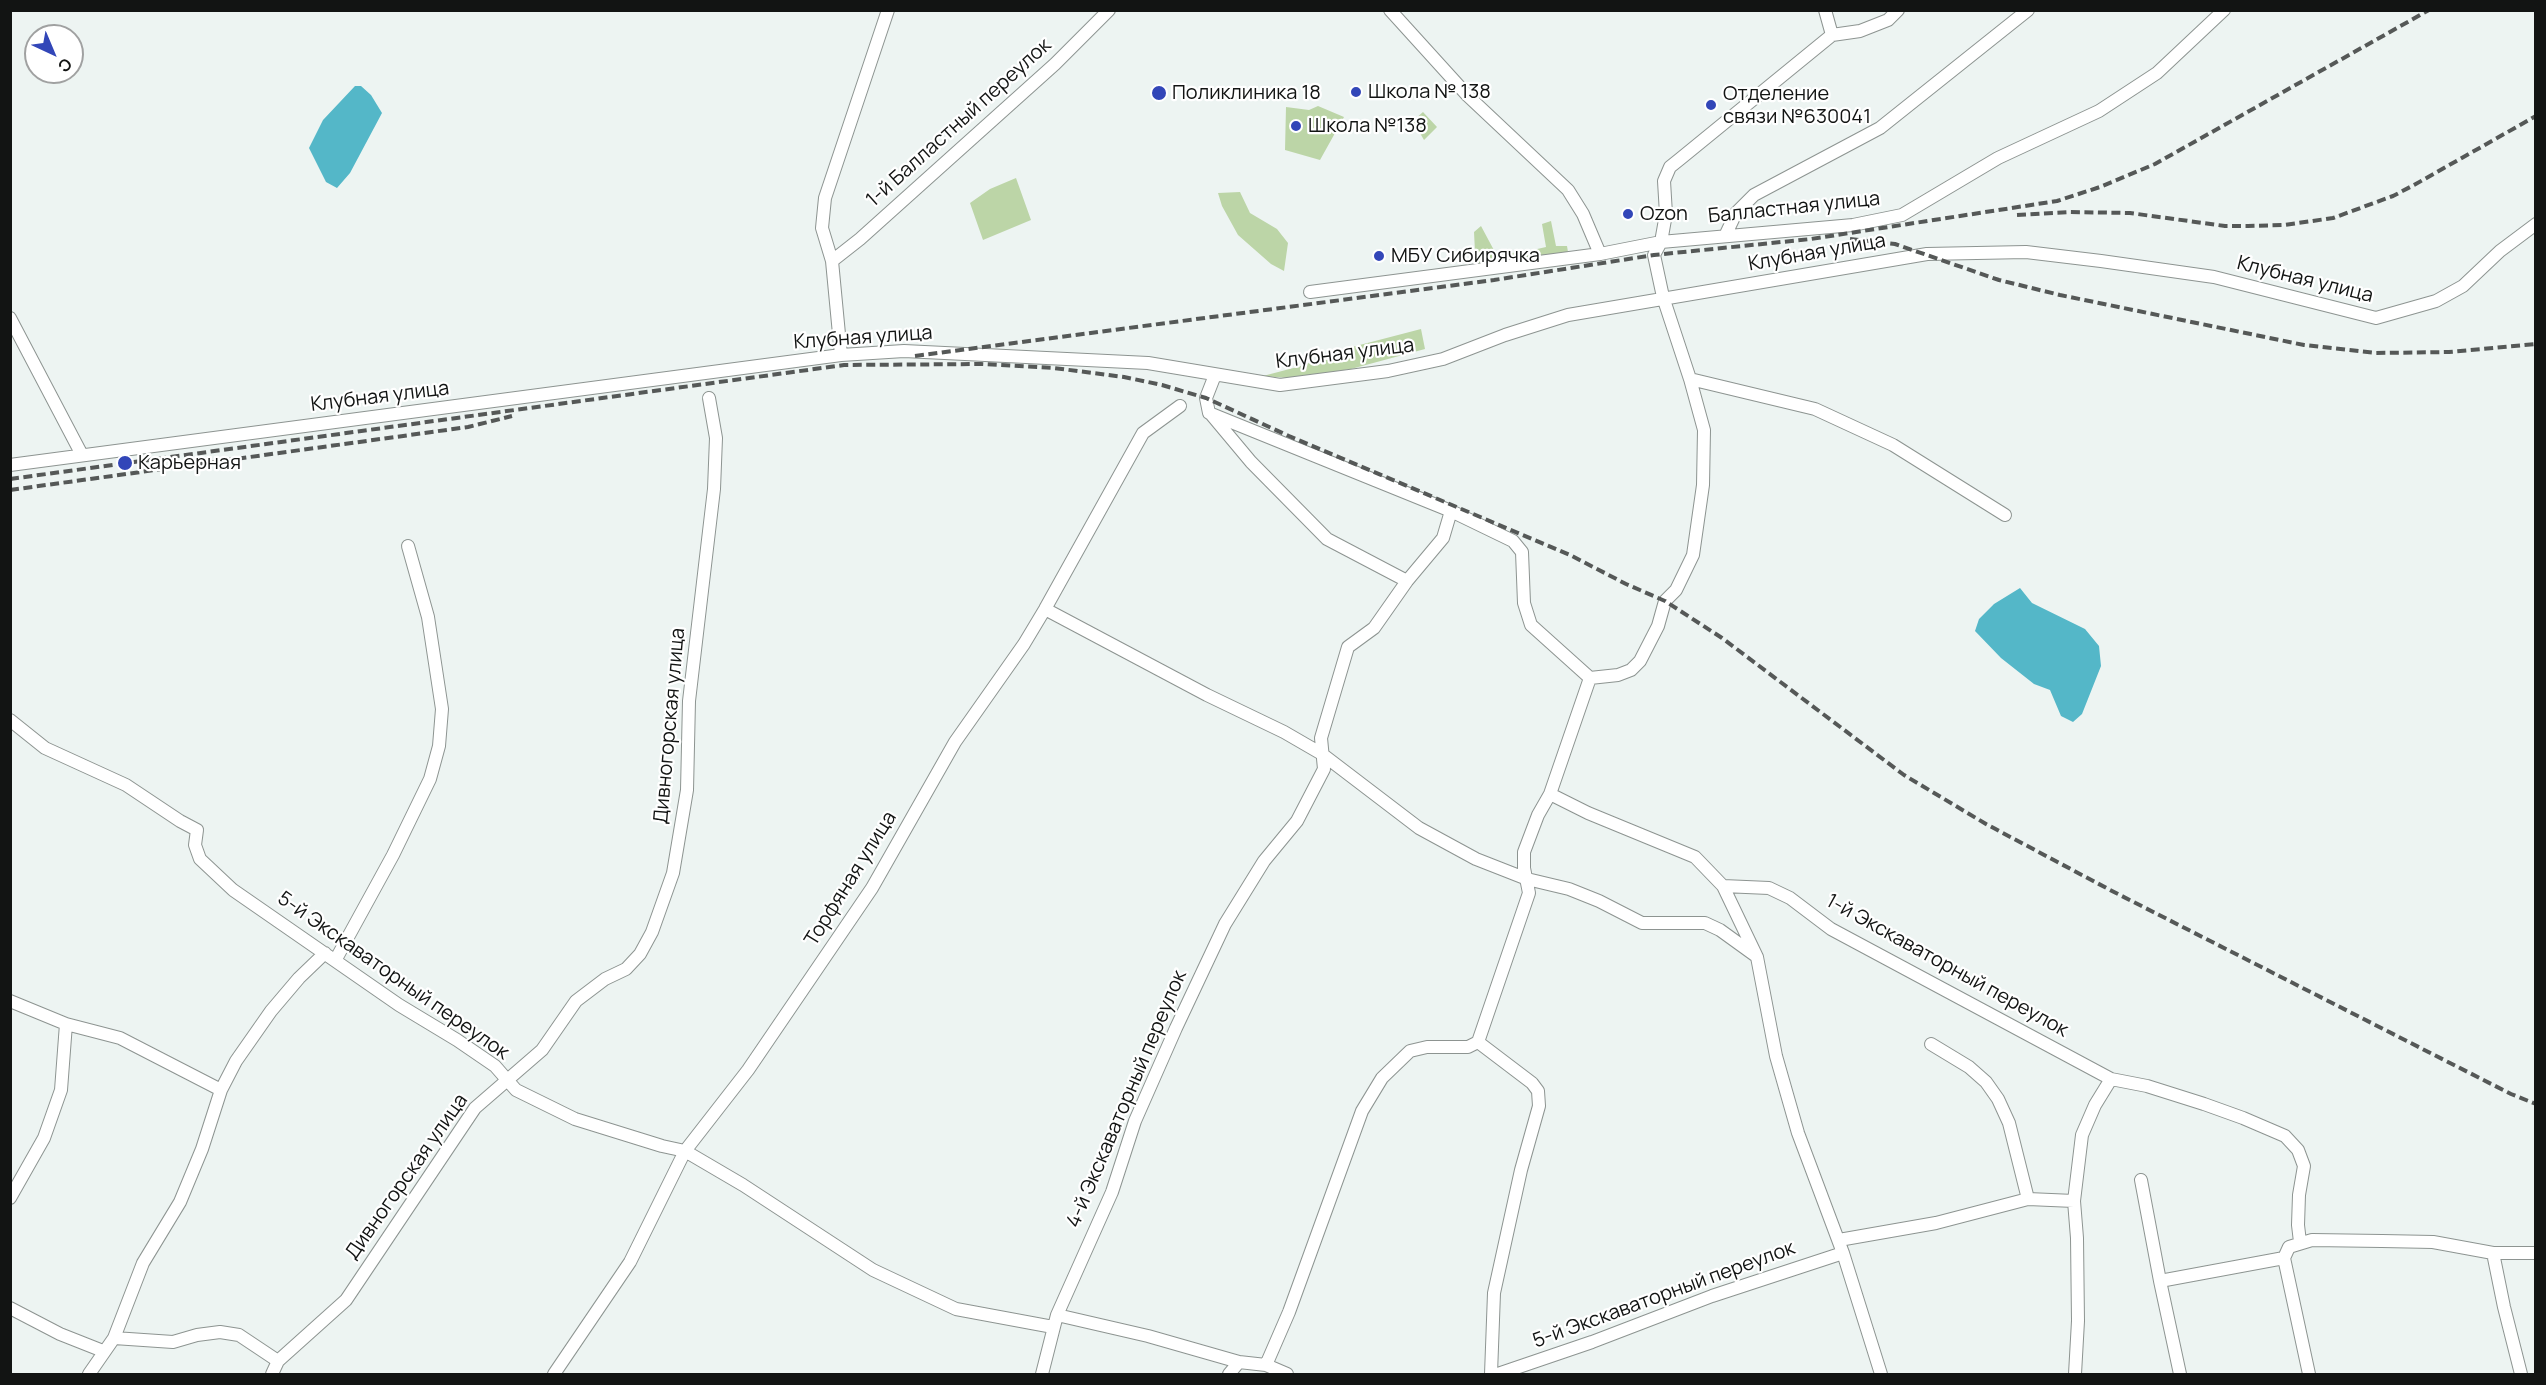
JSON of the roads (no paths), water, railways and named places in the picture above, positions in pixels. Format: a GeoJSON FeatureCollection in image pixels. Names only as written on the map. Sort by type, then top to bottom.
{"type":"FeatureCollection","features":[{"type":"Feature","properties":{"kind":"street"},"geometry":{"type":"LineString","coordinates":[[841,355],[832,261],[822,228],[825,198],[888,10]]}},
{"type":"Feature","properties":{"kind":"street","name":"1-й Балластный переулок"},"geometry":{"type":"LineString","coordinates":[[832,261],[860,239],[1056,64],[1109,10]]}},
{"type":"Feature","properties":{"kind":"street"},"geometry":{"type":"LineString","coordinates":[[1390,10],[1468,96],[1568,190],[1583,214],[1600,254]]}},
{"type":"Feature","properties":{"kind":"street"},"geometry":{"type":"LineString","coordinates":[[1825,10],[1832,35]]}},
{"type":"Feature","properties":{"kind":"street"},"geometry":{"type":"LineString","coordinates":[[1209,412],[1450,511],[1513,541],[1522,552],[1524,603],[1531,625],[1590,678],[1618,675],[1631,670],[1640,661],[1658,626],[1665,601],[1676,590],[1693,555],[1703,485],[1704,430],[1663,297],[1654,255],[1661,242],[1666,214],[1664,181],[1670,167],[1832,35],[1860,31],[1888,20],[1898,10]]}},
{"type":"Feature","properties":{"kind":"street"},"geometry":{"type":"LineString","coordinates":[[1725,236],[1736,213],[1754,195],[1880,128],[2028,10]]}},
{"type":"Feature","properties":{"kind":"street","name":"Балластная улица"},"geometry":{"type":"LineString","coordinates":[[1310,292],[1600,254],[1661,242],[1853,225],[1902,215],[1998,158],[2099,111],[2157,73],[2224,10]]}},
{"type":"Feature","properties":{"kind":"street","name":"Клубная улица"},"geometry":{"type":"LineString","coordinates":[[10,465],[841,355],[904,351],[1007,354],[1148,363],[1280,385],[1388,371],[1443,359],[1505,335],[1568,315],[1663,297],[1683,296],[1927,254],[2026,252],[2214,277],[2376,318],[2436,302],[2463,286],[2500,250],[2535,224]]}},
{"type":"Feature","properties":{"kind":"street"},"geometry":{"type":"LineString","coordinates":[[10,318],[82,455]]}},
{"type":"Feature","properties":{"kind":"street"},"geometry":{"type":"LineString","coordinates":[[1215,375],[1206,398],[1209,412],[1245,455],[1327,539],[1407,581]]}},
{"type":"Feature","properties":{"kind":"street"},"geometry":{"type":"LineString","coordinates":[[1690,379],[1815,409],[1893,445],[2005,515]]}},
{"type":"Feature","properties":{"kind":"street","name":"Дивногорская улица"},"geometry":{"type":"LineString","coordinates":[[272,1374],[278,1361],[346,1300],[475,1108],[542,1050],[576,1001],[605,979],[626,969],[639,954],[652,932],[673,873],[687,790],[689,701],[714,489],[716,438],[709,398]]}},
{"type":"Feature","properties":{"kind":"street","name":"Торфяная улица"},"geometry":{"type":"LineString","coordinates":[[554,1374],[630,1262],[685,1151],[748,1070],[872,888],[955,741],[1045,609],[1143,433],[1180,406]]}},
{"type":"Feature","properties":{"kind":"street","name":"4-й Экскаваторный переулок"},"geometry":{"type":"LineString","coordinates":[[1042,1374],[1057,1314],[1112,1192],[1140,1111],[1225,924],[1264,861],[1297,821],[1324,769],[1321,738],[1348,647],[1374,628],[1407,581],[1443,538],[1450,511]]}},
{"type":"Feature","properties":{"kind":"street"},"geometry":{"type":"LineString","coordinates":[[89,1374],[114,1338],[143,1263],[184,1191],[202,1149],[220,1090],[236,1061],[271,1011],[299,978],[330,956],[393,855],[430,779],[439,746],[442,709],[428,618],[408,546]]}},
{"type":"Feature","properties":{"kind":"street"},"geometry":{"type":"LineString","coordinates":[[1045,609],[1207,695],[1284,732],[1322,754],[1419,828],[1476,859],[1527,879],[1569,889],[1642,923],[1705,923],[1720,930],[1757,957]]}},
{"type":"Feature","properties":{"kind":"street"},"geometry":{"type":"LineString","coordinates":[[1266,1365],[1289,1312],[1362,1111],[1382,1078],[1410,1051],[1427,1047],[1468,1047],[1478,1042],[1529,893],[1524,852],[1538,815],[1550,794],[1590,678]]}},
{"type":"Feature","properties":{"kind":"street","name":"5-й Экскаваторный переулок"},"geometry":{"type":"LineString","coordinates":[[10,720],[45,748],[126,785],[197,830],[195,845],[200,859],[233,890],[399,1005],[458,1040],[495,1066],[516,1090],[575,1119],[685,1151],[743,1185],[873,1270],[956,1309],[1053,1327]]}},
{"type":"Feature","properties":{"kind":"street"},"geometry":{"type":"LineString","coordinates":[[1550,794],[1588,813],[1695,857],[1723,886],[1757,957],[1776,1056],[1798,1133],[1844,1253],[1881,1374]]}},
{"type":"Feature","properties":{"kind":"street","name":"1-й Экскаваторный переулок"},"geometry":{"type":"LineString","coordinates":[[1723,886],[1769,888],[1790,898],[1831,929],[2111,1078],[2147,1086],[2193,1101],[2243,1118],[2285,1136],[2298,1150],[2304,1166],[2299,1195],[2300,1242]]}},
{"type":"Feature","properties":{"kind":"street"},"geometry":{"type":"LineString","coordinates":[[10,1001],[66,1024],[120,1038],[220,1090]]}},
{"type":"Feature","properties":{"kind":"street"},"geometry":{"type":"LineString","coordinates":[[10,1198],[44,1138],[62,1090],[66,1024]]}},
{"type":"Feature","properties":{"kind":"street"},"geometry":{"type":"LineString","coordinates":[[1478,1042],[1532,1083],[1538,1091],[1539,1106],[1521,1170],[1494,1293],[1491,1374]]}},
{"type":"Feature","properties":{"kind":"street"},"geometry":{"type":"LineString","coordinates":[[1931,1044],[1969,1067],[1986,1082],[1998,1099],[2009,1124],[2028,1199]]}},
{"type":"Feature","properties":{"kind":"street"},"geometry":{"type":"LineString","coordinates":[[2075,1374],[2078,1321],[2074,1201],[2082,1135],[2095,1105],[2111,1078]]}},
{"type":"Feature","properties":{"kind":"street"},"geometry":{"type":"LineString","coordinates":[[2141,1180],[2180,1374]]}},
{"type":"Feature","properties":{"kind":"street"},"geometry":{"type":"LineString","coordinates":[[1839,1240],[1936,1223],[2028,1199],[2074,1201]]}},
{"type":"Feature","properties":{"kind":"street"},"geometry":{"type":"LineString","coordinates":[[2309,1374],[2284,1258],[2289,1247],[2312,1240],[2433,1242],[2493,1253],[2535,1252]]}},
{"type":"Feature","properties":{"kind":"street","name":"5-й Экскаваторный переулок"},"geometry":{"type":"LineString","coordinates":[[1498,1374],[1592,1342],[1712,1296],[1844,1253]]}},
{"type":"Feature","properties":{"kind":"street"},"geometry":{"type":"LineString","coordinates":[[2493,1253],[2521,1374]]}},
{"type":"Feature","properties":{"kind":"street"},"geometry":{"type":"LineString","coordinates":[[2160,1281],[2284,1258]]}},
{"type":"Feature","properties":{"kind":"street"},"geometry":{"type":"LineString","coordinates":[[10,1308],[60,1334],[103,1351]]}},
{"type":"Feature","properties":{"kind":"street"},"geometry":{"type":"LineString","coordinates":[[1057,1314],[1148,1336],[1239,1362],[1266,1365],[1287,1374]]}},
{"type":"Feature","properties":{"kind":"street"},"geometry":{"type":"LineString","coordinates":[[114,1338],[173,1342],[197,1335],[220,1332],[239,1335],[278,1361]]}},
{"type":"Feature","properties":{"kind":"street"},"geometry":{"type":"LineString","coordinates":[[1229,1374],[1239,1362]]}},
{"type":"Feature","properties":{"kind":"water"},"geometry":{"type":"Polygon","coordinates":[[[355,86],[361,86],[371,95],[382,113],[350,173],[337,188],[326,182],[309,148],[323,120],[355,86]]]}},
{"type":"Feature","properties":{"kind":"water"},"geometry":{"type":"Polygon","coordinates":[[[2020,588],[2032,603],[2085,629],[2099,646],[2101,666],[2082,714],[2073,722],[2061,716],[2050,690],[2034,684],[2001,658],[1975,631],[1979,619],[1994,604],[2020,588]]]}},
{"type":"Feature","properties":{"kind":"railway"},"geometry":{"type":"LineString","coordinates":[[915,356],[1494,280],[1654,255],[1811,239],[2057,201],[2100,187],[2155,164],[2429,10]]}},
{"type":"Feature","properties":{"kind":"railway"},"geometry":{"type":"LineString","coordinates":[[2017,215],[2069,212],[2130,213],[2225,226],[2284,225],[2333,218],[2393,196],[2536,116]]}},
{"type":"Feature","properties":{"kind":"railway"},"geometry":{"type":"LineString","coordinates":[[1850,239],[1895,244],[1999,280],[2060,295],[2304,345],[2376,353],[2449,352],[2536,344]]}},
{"type":"Feature","properties":{"kind":"railway"},"geometry":{"type":"LineString","coordinates":[[10,479],[844,365],[981,364],[1054,368],[1124,377],[1162,385],[1206,398],[1289,436],[1570,555],[1665,601],[1722,638],[1904,775],[1986,824],[2112,891],[2511,1094],[2536,1104]]}},
{"type":"Feature","properties":{"kind":"railway"},"geometry":{"type":"LineString","coordinates":[[10,490],[468,427],[512,416]]}},
{"type":"Feature","properties":{"kind":"place","name":"Школа № 138"},"geometry":{"type":"Point","coordinates":[1356,92]}},
{"type":"Feature","properties":{"kind":"place","name":"Поликлиника 18"},"geometry":{"type":"Point","coordinates":[1159,93]}},
{"type":"Feature","properties":{"kind":"place","name":"Отделение связи №630041"},"geometry":{"type":"Point","coordinates":[1711,105]}},
{"type":"Feature","properties":{"kind":"place","name":"Школа №138"},"geometry":{"type":"Point","coordinates":[1296,126]}},
{"type":"Feature","properties":{"kind":"place","name":"Ozon"},"geometry":{"type":"Point","coordinates":[1628,214]}},
{"type":"Feature","properties":{"kind":"place","name":"МБУ Сибирячка"},"geometry":{"type":"Point","coordinates":[1379,256]}},
{"type":"Feature","properties":{"kind":"place","name":"Карьерная"},"geometry":{"type":"Point","coordinates":[125,463]}}]}
